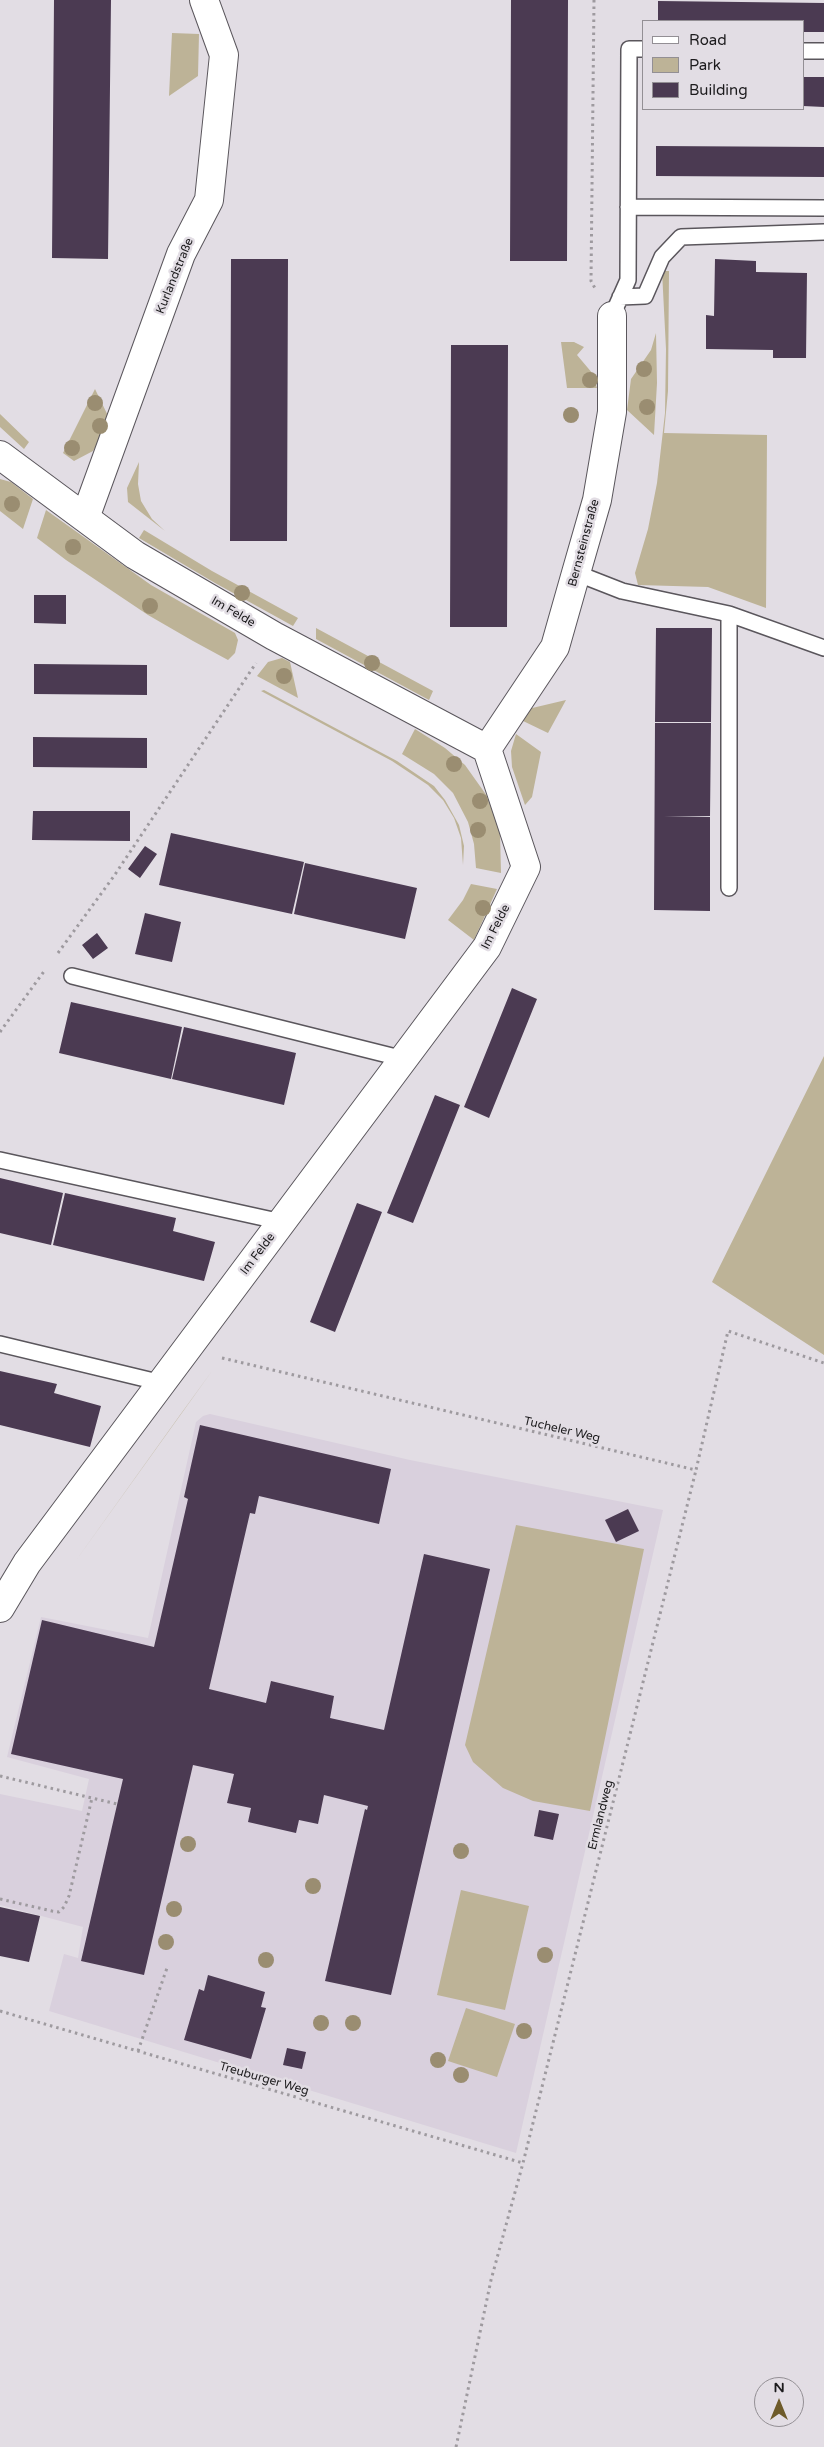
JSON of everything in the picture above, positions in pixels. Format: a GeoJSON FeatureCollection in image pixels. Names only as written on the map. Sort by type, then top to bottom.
{"type":"FeatureCollection","features":[{"type":"Feature","properties":{"kind":"street","name":"Kurlandstraße"},"geometry":{"type":"LineString","coordinates":[[85,518],[181,254],[209,200],[224,55],[204,0]]}},
{"type":"Feature","properties":{"kind":"street","name":"Bernsteinstraße"},"geometry":{"type":"LineString","coordinates":[[487,749],[555,647],[597,500],[612,412],[616,306]]}},
{"type":"Feature","properties":{"kind":"street","name":"Im Felde"},"geometry":{"type":"LineString","coordinates":[[0,455],[135,555],[274,636],[487,749],[526,867],[487,947],[27,1563],[0,1608]]}},
{"type":"Feature","properties":{"kind":"lane"},"geometry":{"type":"LineString","coordinates":[[616,306],[628,280],[629,49],[642,50]]}},
{"type":"Feature","properties":{"kind":"lane"},"geometry":{"type":"LineString","coordinates":[[804,51],[824,51]]}},
{"type":"Feature","properties":{"kind":"lane"},"geometry":{"type":"LineString","coordinates":[[628,207],[824,208]]}},
{"type":"Feature","properties":{"kind":"lane"},"geometry":{"type":"LineString","coordinates":[[616,306],[645,296],[662,257],[682,238],[824,232]]}},
{"type":"Feature","properties":{"kind":"lane"},"geometry":{"type":"LineString","coordinates":[[576,573],[622,591],[729,614],[824,648]]}},
{"type":"Feature","properties":{"kind":"lane"},"geometry":{"type":"LineString","coordinates":[[728,888],[729,614]]}},
{"type":"Feature","properties":{"kind":"lane"},"geometry":{"type":"LineString","coordinates":[[72,976],[404,1059]]}},
{"type":"Feature","properties":{"kind":"lane"},"geometry":{"type":"LineString","coordinates":[[0,1160],[282,1222]]}},
{"type":"Feature","properties":{"kind":"lane"},"geometry":{"type":"LineString","coordinates":[[0,1344],[162,1383]]}},
{"type":"Feature","properties":{"kind":"path"},"geometry":{"type":"LineString","coordinates":[[594,0],[591,281],[616,306]]}},
{"type":"Feature","properties":{"kind":"path"},"geometry":{"type":"LineString","coordinates":[[57,954],[114,876],[274,636]]}},
{"type":"Feature","properties":{"kind":"path"},"geometry":{"type":"LineString","coordinates":[[0,1032],[51,962]]}},
{"type":"Feature","properties":{"kind":"path"},"geometry":{"type":"LineString","coordinates":[[696,1470],[728,1331],[824,1363]]}},
{"type":"Feature","properties":{"kind":"path","name":"Tucheler Weg"},"geometry":{"type":"LineString","coordinates":[[187,1349],[696,1470]]}},
{"type":"Feature","properties":{"kind":"path","name":"Ermlandweg"},"geometry":{"type":"LineString","coordinates":[[456,2447],[491,2280],[523,2163],[696,1470]]}},
{"type":"Feature","properties":{"kind":"path"},"geometry":{"type":"LineString","coordinates":[[0,1776],[117,1804]]}},
{"type":"Feature","properties":{"kind":"path"},"geometry":{"type":"LineString","coordinates":[[0,1899],[59,1912],[64,1907],[70,1896],[92,1798]]}},
{"type":"Feature","properties":{"kind":"path"},"geometry":{"type":"LineString","coordinates":[[138,2051],[167,1968]]}},
{"type":"Feature","properties":{"kind":"path","name":"Treuburger Weg"},"geometry":{"type":"LineString","coordinates":[[0,2011],[523,2163]]}},
{"type":"Feature","properties":{"kind":"shaded area"},"geometry":{"type":"Polygon","coordinates":[[[210,1414],[410,1460],[663,1510],[516,2153],[49,2011],[64,1954],[78,1958],[83,1927],[0,1905],[0,1794],[82,1811],[89,1779],[7,1757],[41,1617],[148,1638],[196,1422],[203,1416],[210,1414]]]}},
{"type":"Feature","properties":{"kind":"green space"},"geometry":{"type":"Polygon","coordinates":[[[172,33],[199,34],[198,76],[169,96],[172,33]]]}},
{"type":"Feature","properties":{"kind":"green space"},"geometry":{"type":"Polygon","coordinates":[[[662,271],[669,271],[668,391],[664,433],[767,435],[766,608],[708,587],[638,585],[635,573],[648,529],[657,483],[665,413],[666,349],[662,271]]]}},
{"type":"Feature","properties":{"kind":"green space"},"geometry":{"type":"Polygon","coordinates":[[[656,333],[657,383],[654,435],[627,410],[631,379],[651,350],[656,333]]]}},
{"type":"Feature","properties":{"kind":"green space"},"geometry":{"type":"Polygon","coordinates":[[[561,342],[574,342],[584,347],[577,355],[593,374],[597,388],[567,388],[561,342]]]}},
{"type":"Feature","properties":{"kind":"green space"},"geometry":{"type":"Polygon","coordinates":[[[95,389],[111,422],[93,451],[74,461],[63,453],[95,389]]]}},
{"type":"Feature","properties":{"kind":"green space"},"geometry":{"type":"Polygon","coordinates":[[[0,414],[29,442],[24,449],[0,427],[0,414]]]}},
{"type":"Feature","properties":{"kind":"green space"},"geometry":{"type":"Polygon","coordinates":[[[139,462],[138,484],[141,501],[152,519],[165,531],[128,502],[127,488],[139,462]]]}},
{"type":"Feature","properties":{"kind":"green space"},"geometry":{"type":"Polygon","coordinates":[[[0,479],[11,482],[33,499],[23,529],[0,511],[0,479]]]}},
{"type":"Feature","properties":{"kind":"green space"},"geometry":{"type":"Polygon","coordinates":[[[46,510],[151,585],[235,633],[238,640],[235,653],[228,660],[193,641],[148,615],[66,560],[37,538],[46,510]]]}},
{"type":"Feature","properties":{"kind":"green space"},"geometry":{"type":"Polygon","coordinates":[[[144,530],[212,571],[298,618],[293,626],[215,583],[139,538],[144,530]]]}},
{"type":"Feature","properties":{"kind":"green space"},"geometry":{"type":"Polygon","coordinates":[[[316,628],[433,691],[429,700],[316,639],[316,628]]]}},
{"type":"Feature","properties":{"kind":"green space"},"geometry":{"type":"Polygon","coordinates":[[[282,658],[290,662],[298,698],[257,676],[268,662],[282,658]]]}},
{"type":"Feature","properties":{"kind":"green space"},"geometry":{"type":"Polygon","coordinates":[[[264,690],[397,761],[434,786],[445,800],[459,825],[464,846],[463,865],[461,838],[454,818],[443,800],[428,785],[392,761],[261,691],[264,690]]]}},
{"type":"Feature","properties":{"kind":"green space"},"geometry":{"type":"Polygon","coordinates":[[[566,700],[548,733],[521,720],[528,709],[566,700]]]}},
{"type":"Feature","properties":{"kind":"green space"},"geometry":{"type":"Polygon","coordinates":[[[415,729],[445,748],[465,765],[487,796],[500,832],[501,873],[476,868],[474,844],[468,822],[453,793],[434,774],[402,754],[415,729]]]}},
{"type":"Feature","properties":{"kind":"green space"},"geometry":{"type":"Polygon","coordinates":[[[516,734],[541,752],[532,797],[525,805],[512,767],[511,751],[516,734]]]}},
{"type":"Feature","properties":{"kind":"green space"},"geometry":{"type":"Polygon","coordinates":[[[471,884],[497,889],[474,940],[448,920],[463,900],[471,884]]]}},
{"type":"Feature","properties":{"kind":"green space"},"geometry":{"type":"Polygon","coordinates":[[[824,1056],[824,1355],[712,1282],[824,1056]]]}},
{"type":"Feature","properties":{"kind":"green space"},"geometry":{"type":"Polygon","coordinates":[[[212,1371],[72,1566],[180,1415],[212,1371]]]}},
{"type":"Feature","properties":{"kind":"green space"},"geometry":{"type":"Polygon","coordinates":[[[516,1525],[644,1549],[590,1811],[533,1801],[503,1788],[473,1762],[465,1745],[516,1525]]]}},
{"type":"Feature","properties":{"kind":"green space"},"geometry":{"type":"Polygon","coordinates":[[[461,1890],[529,1906],[505,2010],[437,1995],[461,1890]]]}},
{"type":"Feature","properties":{"kind":"green space"},"geometry":{"type":"Polygon","coordinates":[[[466,2008],[515,2024],[497,2077],[448,2061],[466,2008]]]}},
{"type":"Feature","properties":{"kind":"building"},"geometry":{"type":"Polygon","coordinates":[[[54,0],[111,0],[108,259],[52,258],[54,0]]]}},
{"type":"Feature","properties":{"kind":"building"},"geometry":{"type":"Polygon","coordinates":[[[511,0],[568,0],[567,261],[510,261],[511,0]]]}},
{"type":"Feature","properties":{"kind":"building"},"geometry":{"type":"Polygon","coordinates":[[[658,1],[824,3],[824,32],[804,32],[804,20],[658,20],[658,1]]]}},
{"type":"Feature","properties":{"kind":"building"},"geometry":{"type":"Polygon","coordinates":[[[804,77],[824,77],[824,107],[804,106],[804,77]]]}},
{"type":"Feature","properties":{"kind":"building"},"geometry":{"type":"Polygon","coordinates":[[[656,146],[824,147],[824,177],[656,176],[656,146]]]}},
{"type":"Feature","properties":{"kind":"building"},"geometry":{"type":"Polygon","coordinates":[[[231,259],[288,259],[287,541],[230,541],[231,259]]]}},
{"type":"Feature","properties":{"kind":"building"},"geometry":{"type":"Polygon","coordinates":[[[715,259],[756,261],[756,272],[807,273],[806,358],[773,358],[773,350],[706,349],[706,315],[714,316],[715,259]]]}},
{"type":"Feature","properties":{"kind":"building"},"geometry":{"type":"Polygon","coordinates":[[[451,345],[508,345],[507,627],[450,627],[451,345]]]}},
{"type":"Feature","properties":{"kind":"building"},"geometry":{"type":"Polygon","coordinates":[[[34,595],[66,595],[66,624],[34,623],[34,595]]]}},
{"type":"Feature","properties":{"kind":"building"},"geometry":{"type":"Polygon","coordinates":[[[656,628],[712,628],[711,722],[655,722],[656,628]]]}},
{"type":"Feature","properties":{"kind":"building"},"geometry":{"type":"Polygon","coordinates":[[[34,664],[147,665],[147,695],[34,694],[34,664]]]}},
{"type":"Feature","properties":{"kind":"building"},"geometry":{"type":"Polygon","coordinates":[[[655,723],[711,723],[710,816],[664,816],[710,817],[710,911],[654,910],[655,723]]]}},
{"type":"Feature","properties":{"kind":"building"},"geometry":{"type":"Polygon","coordinates":[[[33,737],[147,738],[147,768],[33,767],[33,737]]]}},
{"type":"Feature","properties":{"kind":"building"},"geometry":{"type":"Polygon","coordinates":[[[33,811],[130,811],[130,841],[32,840],[33,811]]]}},
{"type":"Feature","properties":{"kind":"building"},"geometry":{"type":"Polygon","coordinates":[[[171,833],[304,862],[292,914],[159,885],[171,833]]]}},
{"type":"Feature","properties":{"kind":"building"},"geometry":{"type":"Polygon","coordinates":[[[145,846],[157,854],[140,878],[128,869],[145,846]]]}},
{"type":"Feature","properties":{"kind":"building"},"geometry":{"type":"Polygon","coordinates":[[[305,863],[417,888],[405,939],[294,914],[305,863]]]}},
{"type":"Feature","properties":{"kind":"building"},"geometry":{"type":"Polygon","coordinates":[[[145,913],[181,922],[172,962],[135,954],[145,913]]]}},
{"type":"Feature","properties":{"kind":"building"},"geometry":{"type":"Polygon","coordinates":[[[97,933],[108,948],[93,959],[82,945],[97,933]]]}},
{"type":"Feature","properties":{"kind":"building"},"geometry":{"type":"Polygon","coordinates":[[[512,988],[537,999],[489,1118],[464,1107],[512,988]]]}},
{"type":"Feature","properties":{"kind":"building"},"geometry":{"type":"Polygon","coordinates":[[[71,1002],[182,1027],[171,1079],[59,1053],[71,1002]]]}},
{"type":"Feature","properties":{"kind":"building"},"geometry":{"type":"Polygon","coordinates":[[[184,1027],[296,1053],[284,1105],[172,1079],[184,1027]]]}},
{"type":"Feature","properties":{"kind":"building"},"geometry":{"type":"Polygon","coordinates":[[[435,1095],[460,1105],[413,1223],[387,1213],[435,1095]]]}},
{"type":"Feature","properties":{"kind":"building"},"geometry":{"type":"Polygon","coordinates":[[[0,1178],[63,1193],[51,1245],[0,1233],[0,1178]]]}},
{"type":"Feature","properties":{"kind":"building"},"geometry":{"type":"Polygon","coordinates":[[[65,1193],[176,1218],[173,1231],[215,1242],[204,1281],[53,1245],[65,1193]]]}},
{"type":"Feature","properties":{"kind":"building"},"geometry":{"type":"Polygon","coordinates":[[[357,1203],[382,1212],[335,1332],[310,1322],[357,1203]]]}},
{"type":"Feature","properties":{"kind":"building"},"geometry":{"type":"Polygon","coordinates":[[[0,1371],[57,1384],[54,1393],[101,1406],[90,1447],[0,1425],[0,1371]]]}},
{"type":"Feature","properties":{"kind":"building"},"geometry":{"type":"Polygon","coordinates":[[[200,1425],[391,1469],[379,1524],[259,1496],[255,1514],[250,1513],[209,1689],[266,1703],[271,1681],[334,1696],[330,1718],[384,1730],[424,1554],[490,1569],[391,1995],[325,1981],[365,1809],[367,1810],[368,1806],[324,1795],[318,1824],[299,1820],[296,1833],[248,1822],[251,1808],[227,1803],[234,1774],[193,1765],[144,1975],[81,1961],[123,1779],[11,1754],[42,1620],[154,1647],[188,1499],[184,1497],[200,1425]]]}},
{"type":"Feature","properties":{"kind":"building"},"geometry":{"type":"Polygon","coordinates":[[[628,1509],[639,1531],[616,1542],[605,1520],[628,1509]]]}},
{"type":"Feature","properties":{"kind":"building"},"geometry":{"type":"Polygon","coordinates":[[[539,1810],[559,1814],[553,1840],[534,1836],[539,1810]]]}},
{"type":"Feature","properties":{"kind":"building"},"geometry":{"type":"Polygon","coordinates":[[[0,1907],[40,1916],[29,1962],[0,1956],[0,1907]]]}},
{"type":"Feature","properties":{"kind":"building"},"geometry":{"type":"Polygon","coordinates":[[[208,1975],[265,1992],[261,2007],[266,2008],[251,2059],[184,2040],[199,1989],[204,1991],[208,1975]]]}},
{"type":"Feature","properties":{"kind":"building"},"geometry":{"type":"Polygon","coordinates":[[[287,2048],[306,2052],[302,2069],[283,2065],[287,2048]]]}}]}
